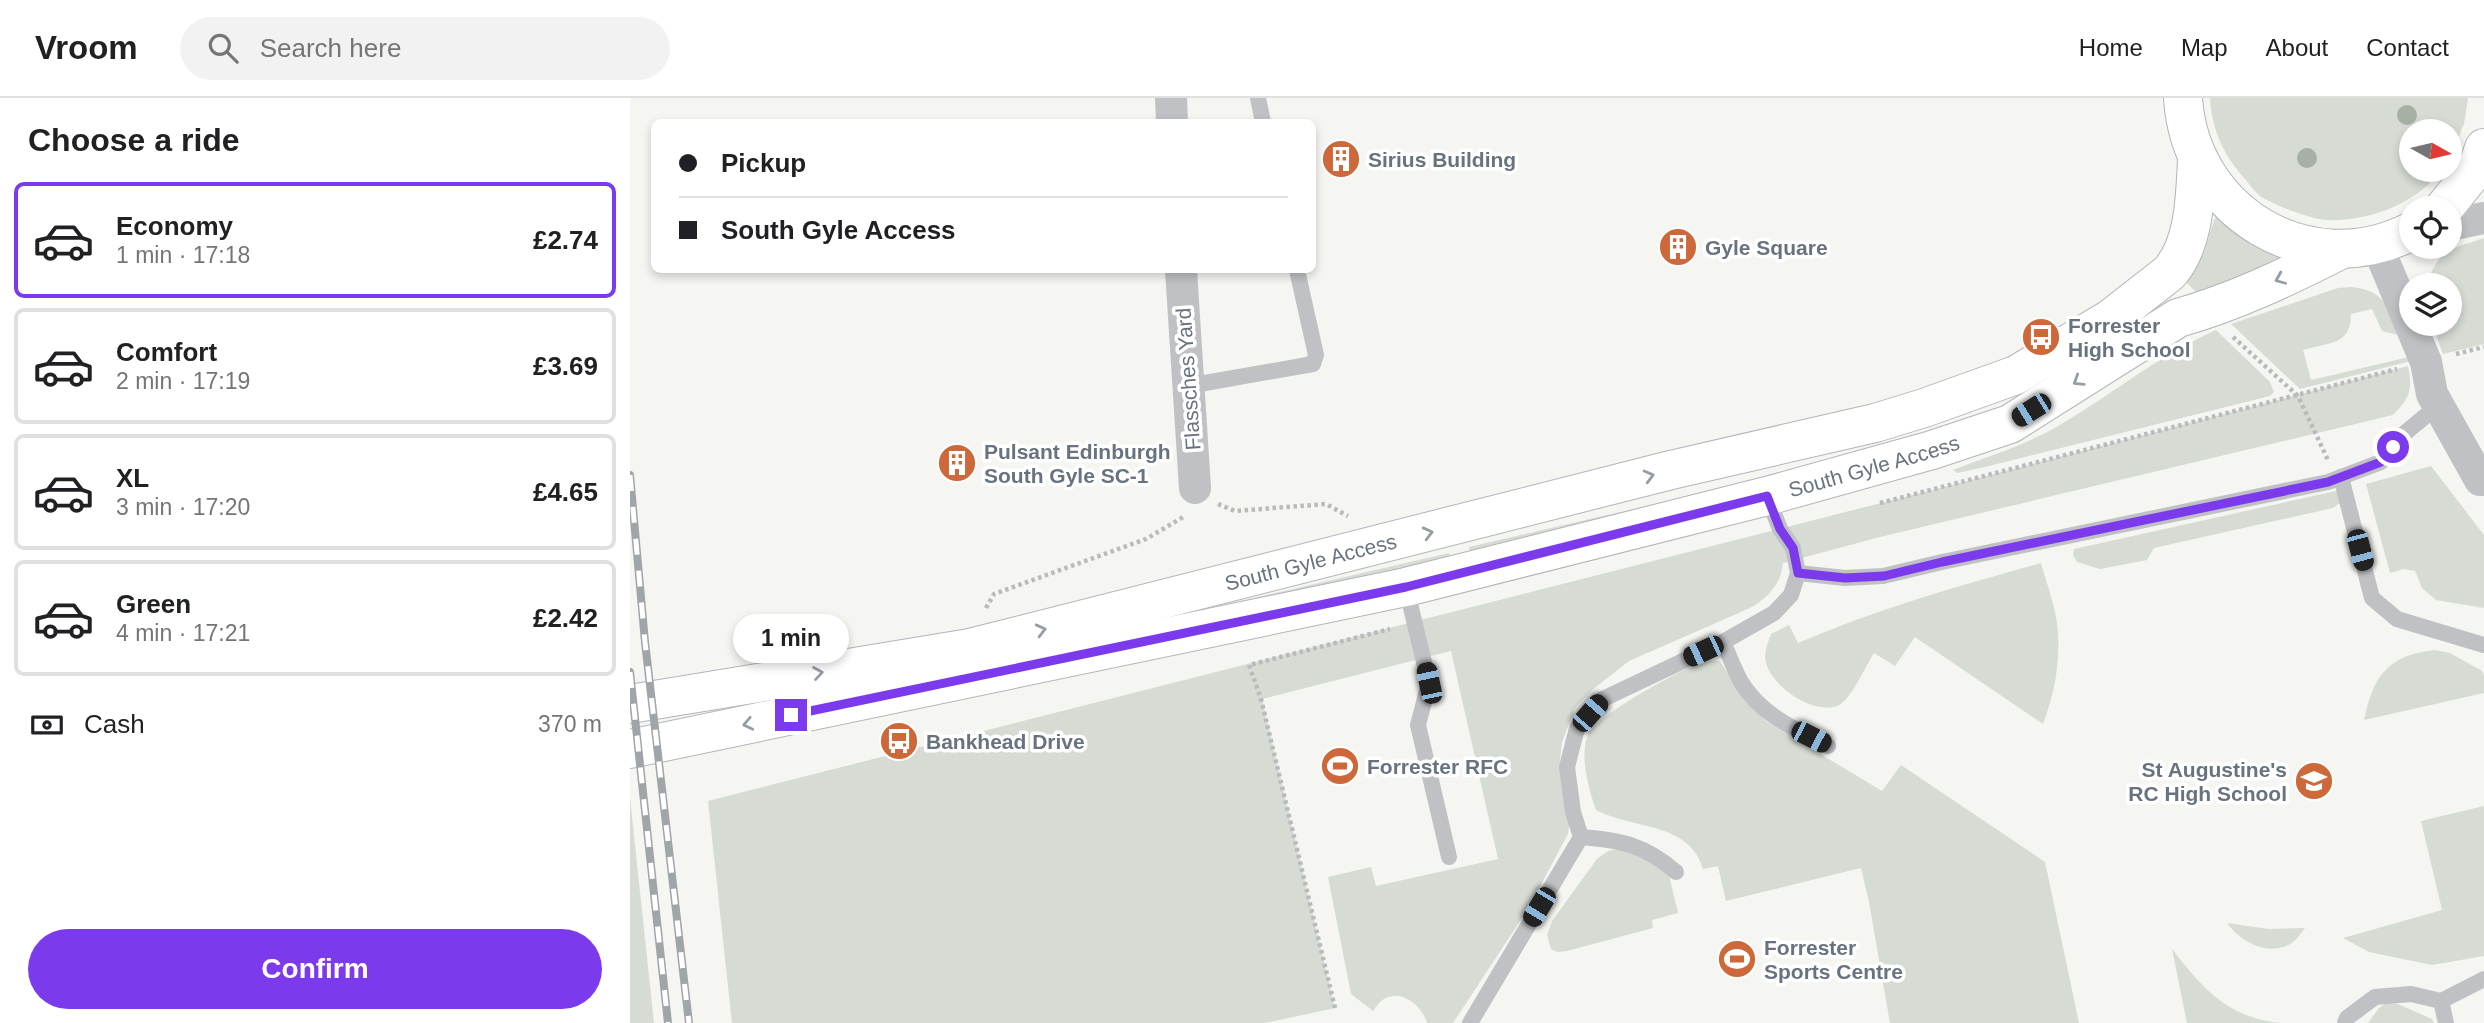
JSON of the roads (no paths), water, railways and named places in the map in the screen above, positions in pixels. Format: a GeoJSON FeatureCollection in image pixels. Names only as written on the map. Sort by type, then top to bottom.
{"type":"FeatureCollection","features":[{"type":"Feature","properties":{"kind":"street"},"geometry":{"type":"LineString","coordinates":[[1171,98],[1172,119]]}},
{"type":"Feature","properties":{"kind":"street"},"geometry":{"type":"LineString","coordinates":[[2181,106],[2197,160],[2222,197],[2256,226],[2298,244],[2390,238],[2426,362],[2432,394],[2480,480],[2484,480]]}},
{"type":"Feature","properties":{"kind":"street"},"geometry":{"type":"LineString","coordinates":[[2454,196],[2478,166],[2484,148]]}},
{"type":"Feature","properties":{"kind":"street","name":"South Gyle Access"},"geometry":{"type":"LineString","coordinates":[[630,704],[970,648],[1671,470],[1875,423],[1924,408],[2017,375],[2110,318],[2175,266],[2193,221],[2197,160]]}},
{"type":"Feature","properties":{"kind":"street"},"geometry":{"type":"LineString","coordinates":[[2462,223],[2484,218]]}},
{"type":"Feature","properties":{"kind":"street","name":"South Gyle Access"},"geometry":{"type":"LineString","coordinates":[[630,749],[1406,587],[1767,496],[1932,450],[2010,424],[2178,318],[2204,311],[2289,275],[2390,238]]}},
{"type":"Feature","properties":{"kind":"street","name":"Flassches Yard"},"geometry":{"type":"LineString","coordinates":[[1181,273],[1195,488]]}},
{"type":"Feature","properties":{"kind":"lane"},"geometry":{"type":"LineString","coordinates":[[1258,98],[1262,119]]}},
{"type":"Feature","properties":{"kind":"lane"},"geometry":{"type":"LineString","coordinates":[[1188,386],[1313,365],[1316,355],[1298,273]]}},
{"type":"Feature","properties":{"kind":"lane"},"geometry":{"type":"LineString","coordinates":[[1798,573],[1845,578],[1884,576],[2338,478],[2381,462],[2405,433],[2429,413],[2432,394]]}},
{"type":"Feature","properties":{"kind":"lane"},"geometry":{"type":"LineString","coordinates":[[2338,478],[2372,598],[2397,619],[2484,645]]}},
{"type":"Feature","properties":{"kind":"lane"},"geometry":{"type":"LineString","coordinates":[[1470,1023],[1581,837],[1573,812],[1566,767],[1577,728],[1603,699],[1723,642],[1774,613],[1791,594],[1798,573],[1793,548],[1780,529],[1767,496]]}},
{"type":"Feature","properties":{"kind":"lane"},"geometry":{"type":"LineString","coordinates":[[1406,587],[1429,683],[1418,725],[1449,857]]}},
{"type":"Feature","properties":{"kind":"lane"},"geometry":{"type":"LineString","coordinates":[[1723,642],[1741,681],[1756,702],[1776,720],[1828,746]]}},
{"type":"Feature","properties":{"kind":"lane"},"geometry":{"type":"LineString","coordinates":[[1581,837],[1614,840],[1635,847],[1658,856],[1676,872]]}},
{"type":"Feature","properties":{"kind":"lane"},"geometry":{"type":"LineString","coordinates":[[2345,1023],[2347,1018],[2375,997],[2411,994],[2441,1001],[2484,979]]}},
{"type":"Feature","properties":{"kind":"lane"},"geometry":{"type":"LineString","coordinates":[[2441,1001],[2446,1023]]}},
{"type":"Feature","properties":{"kind":"railway"},"geometry":{"type":"LineString","coordinates":[[630,475],[645,642],[689,1023]]}},
{"type":"Feature","properties":{"kind":"railway"},"geometry":{"type":"LineString","coordinates":[[630,672],[668,1023]]}},
{"type":"Feature","properties":{"kind":"place","name":"Sirius Building"},"geometry":{"type":"Point","coordinates":[1341,159]}},
{"type":"Feature","properties":{"kind":"place","name":"Gyle Square"},"geometry":{"type":"Point","coordinates":[1678,247]}},
{"type":"Feature","properties":{"kind":"place","name":"Forrester High School"},"geometry":{"type":"Point","coordinates":[2041,337]}},
{"type":"Feature","properties":{"kind":"place","name":"Pulsant Edinburgh South Gyle SC-1"},"geometry":{"type":"Point","coordinates":[957,463]}},
{"type":"Feature","properties":{"kind":"place","name":"Bankhead Drive"},"geometry":{"type":"Point","coordinates":[899,741]}},
{"type":"Feature","properties":{"kind":"place","name":"Forrester RFC"},"geometry":{"type":"Point","coordinates":[1340,766]}},
{"type":"Feature","properties":{"kind":"place","name":"St Augustine's RC High School"},"geometry":{"type":"Point","coordinates":[2314,781]}},
{"type":"Feature","properties":{"kind":"place","name":"Forrester Sports Centre"},"geometry":{"type":"Point","coordinates":[1737,959]}}]}
